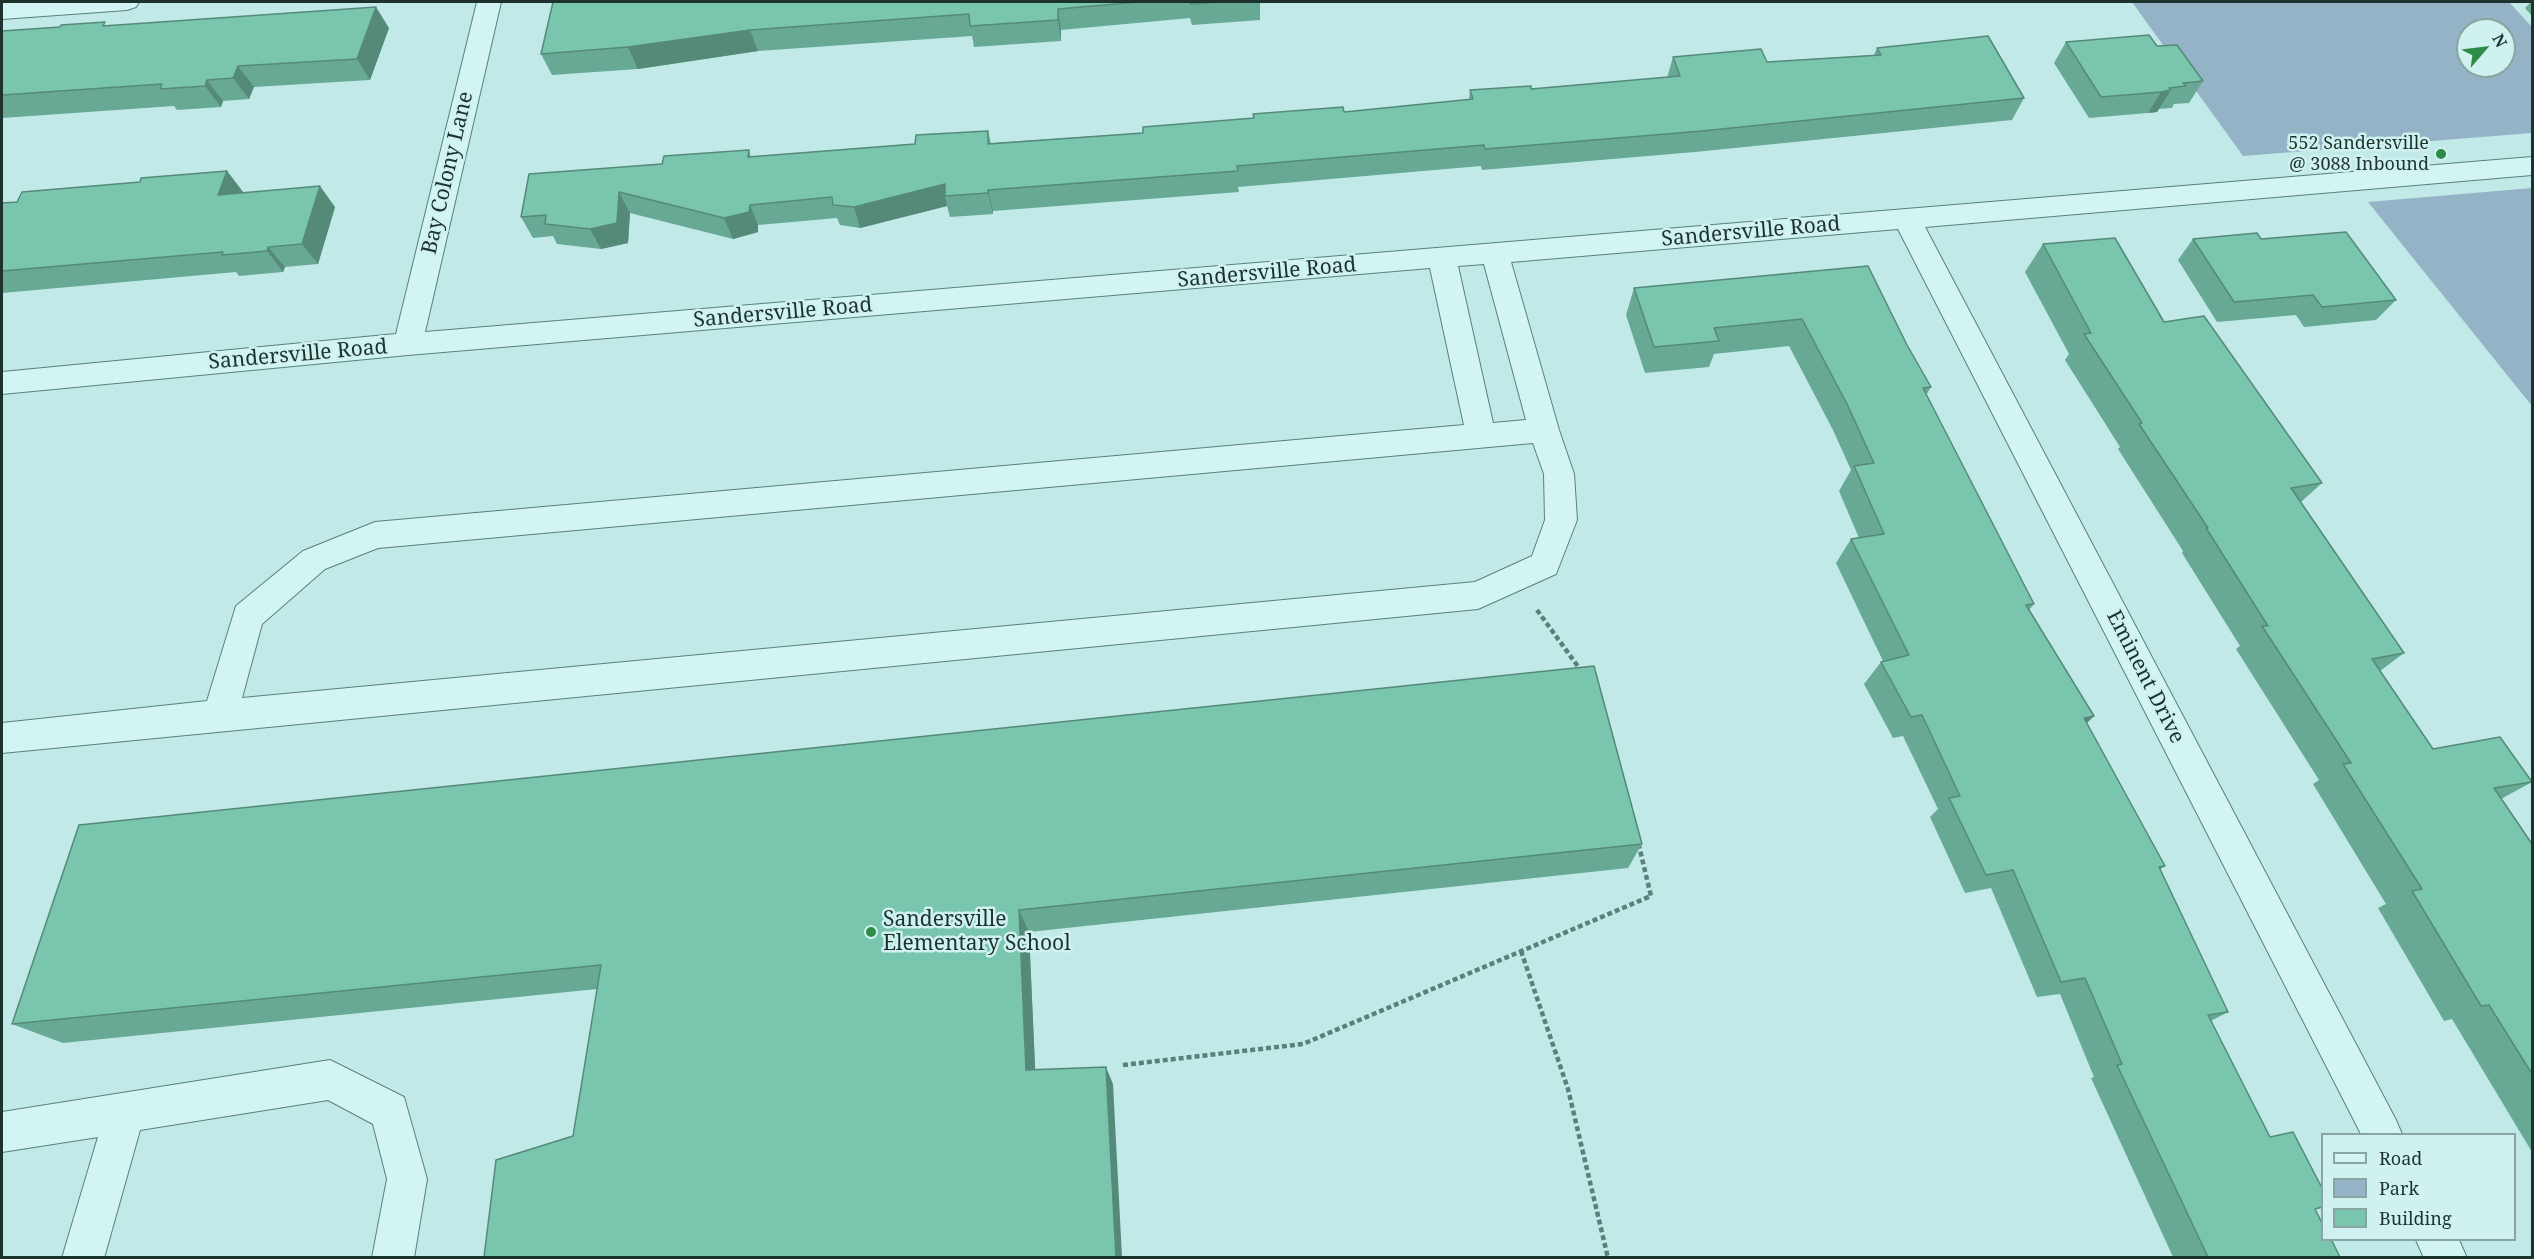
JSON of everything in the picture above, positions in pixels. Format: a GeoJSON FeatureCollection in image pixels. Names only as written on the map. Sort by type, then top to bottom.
{"type":"FeatureCollection","features":[{"type":"Feature","properties":{"kind":"street"},"geometry":{"type":"LineString","coordinates":[[2,11],[127,2]]}},
{"type":"Feature","properties":{"kind":"street","name":"Bay Colony Lane"},"geometry":{"type":"LineString","coordinates":[[408,344],[489,2]]}},
{"type":"Feature","properties":{"kind":"street","name":"Sandersville Road"},"geometry":{"type":"LineString","coordinates":[[2,385],[408,344],[2532,166]]}},
{"type":"Feature","properties":{"kind":"street","name":"Eminent Drive"},"geometry":{"type":"LineString","coordinates":[[1907,219],[2381,1133]]}},
{"type":"Feature","properties":{"kind":"street"},"geometry":{"type":"LineString","coordinates":[[2,738],[220,714],[1478,595],[1545,565],[1561,520],[1559,474],[1544,430],[1495,253]]}},
{"type":"Feature","properties":{"kind":"street"},"geometry":{"type":"LineString","coordinates":[[1442,259],[1481,435]]}},
{"type":"Feature","properties":{"kind":"street"},"geometry":{"type":"LineString","coordinates":[[220,714],[248,616],[314,560],[375,535],[1544,430]]}},
{"type":"Feature","properties":{"kind":"street"},"geometry":{"type":"LineString","coordinates":[[2,1132],[330,1080],[390,1111],[407,1179],[393,1257]]}},
{"type":"Feature","properties":{"kind":"street"},"geometry":{"type":"LineString","coordinates":[[83,1257],[125,1113]]}},
{"type":"Feature","properties":{"kind":"street"},"geometry":{"type":"LineString","coordinates":[[2438,1241],[2446,1257]]}},
{"type":"Feature","properties":{"kind":"path"},"geometry":{"type":"LineString","coordinates":[[1553,632],[1586,676]]}},
{"type":"Feature","properties":{"kind":"path"},"geometry":{"type":"LineString","coordinates":[[1123,1065],[1304,1044],[1651,896],[1638,840]]}},
{"type":"Feature","properties":{"kind":"path"},"geometry":{"type":"LineString","coordinates":[[1521,951],[1568,1089],[1608,1257]]}},
{"type":"Feature","properties":{"kind":"green space"},"geometry":{"type":"Polygon","coordinates":[[[2132,2],[2509,2],[2532,27],[2532,133],[2243,156],[2132,2]]]}},
{"type":"Feature","properties":{"kind":"green space"},"geometry":{"type":"Polygon","coordinates":[[[2532,188],[2532,406],[2368,202],[2532,188]]]}},
{"type":"Feature","properties":{"kind":"building"},"geometry":{"type":"Polygon","coordinates":[[[553,2],[1139,2],[1058,9],[1058,20],[970,26],[969,14],[750,30],[628,47],[541,54],[553,2]]]}},
{"type":"Feature","properties":{"kind":"building"},"geometry":{"type":"Polygon","coordinates":[[[1190,2],[1218,2],[1190,4],[1190,2]]]}},
{"type":"Feature","properties":{"kind":"building"},"geometry":{"type":"Polygon","coordinates":[[[376,7],[357,59],[238,66],[233,78],[207,80],[205,86],[160,89],[162,84],[2,95],[2,31],[105,22],[103,26],[376,7]]]}},
{"type":"Feature","properties":{"kind":"building"},"geometry":{"type":"Polygon","coordinates":[[[2149,35],[2157,46],[2177,45],[2203,81],[2183,83],[2186,86],[2169,88],[2171,90],[2161,92],[2101,97],[2066,42],[2149,35]]]}},
{"type":"Feature","properties":{"kind":"building"},"geometry":{"type":"Polygon","coordinates":[[[1988,36],[2024,98],[1702,131],[1485,149],[1484,145],[1237,166],[1238,171],[988,190],[988,193],[945,196],[945,184],[854,207],[833,205],[832,197],[750,205],[749,212],[724,218],[619,192],[617,223],[590,229],[545,224],[546,215],[521,217],[529,174],[662,164],[664,156],[749,150],[748,157],[915,144],[916,135],[988,131],[988,144],[1143,133],[1143,127],[1254,118],[1253,114],[1343,107],[1344,112],[1473,99],[1470,90],[1531,86],[1531,89],[1680,76],[1673,57],[1761,49],[1767,62],[1881,55],[1877,48],[1988,36]]]}},
{"type":"Feature","properties":{"kind":"building"},"geometry":{"type":"Polygon","coordinates":[[[227,171],[218,195],[320,186],[302,244],[268,247],[267,251],[222,255],[223,252],[2,271],[2,203],[17,202],[22,192],[140,182],[141,178],[227,171]]]}},
{"type":"Feature","properties":{"kind":"building"},"geometry":{"type":"Polygon","coordinates":[[[2346,232],[2396,300],[2322,307],[2313,295],[2234,302],[2193,239],[2257,233],[2261,239],[2346,232]]]}},
{"type":"Feature","properties":{"kind":"building"},"geometry":{"type":"Polygon","coordinates":[[[2115,238],[2164,322],[2204,316],[2322,483],[2291,488],[2404,653],[2372,659],[2433,749],[2500,737],[2532,782],[2494,788],[2532,844],[2532,1074],[2489,1005],[2481,1006],[2412,891],[2422,889],[2343,764],[2351,763],[2262,626],[2268,626],[2084,334],[2091,333],[2043,244],[2115,238]]]}},
{"type":"Feature","properties":{"kind":"building"},"geometry":{"type":"Polygon","coordinates":[[[1868,266],[1907,345],[1931,387],[1923,388],[2034,604],[2026,605],[2094,716],[2084,718],[2165,866],[2159,867],[2228,1012],[2208,1015],[2270,1137],[2293,1132],[2321,1186],[2321,1207],[2315,1209],[2321,1221],[2321,1241],[2332,1241],[2340,1257],[2208,1257],[2117,1065],[2122,1064],[2085,978],[2061,982],[2013,870],[1986,875],[1949,798],[1960,796],[1922,715],[1911,717],[1881,662],[1909,655],[1851,539],[1884,534],[1854,466],[1874,463],[1847,404],[1802,319],[1714,328],[1719,341],[1654,347],[1634,288],[1868,266]]]}},
{"type":"Feature","properties":{"kind":"building"},"geometry":{"type":"Polygon","coordinates":[[[1594,666],[1642,844],[1019,910],[1026,1070],[1106,1067],[1116,1257],[484,1257],[496,1160],[573,1136],[601,965],[12,1024],[79,825],[1594,666]]]}},
{"type":"Feature","properties":{"kind":"place","name":"552 Sandersville @ 3088 Inbound"},"geometry":{"type":"Point","coordinates":[2441,154]}},
{"type":"Feature","properties":{"kind":"place","name":"Sandersville Elementary School"},"geometry":{"type":"Point","coordinates":[871,932]}}]}
